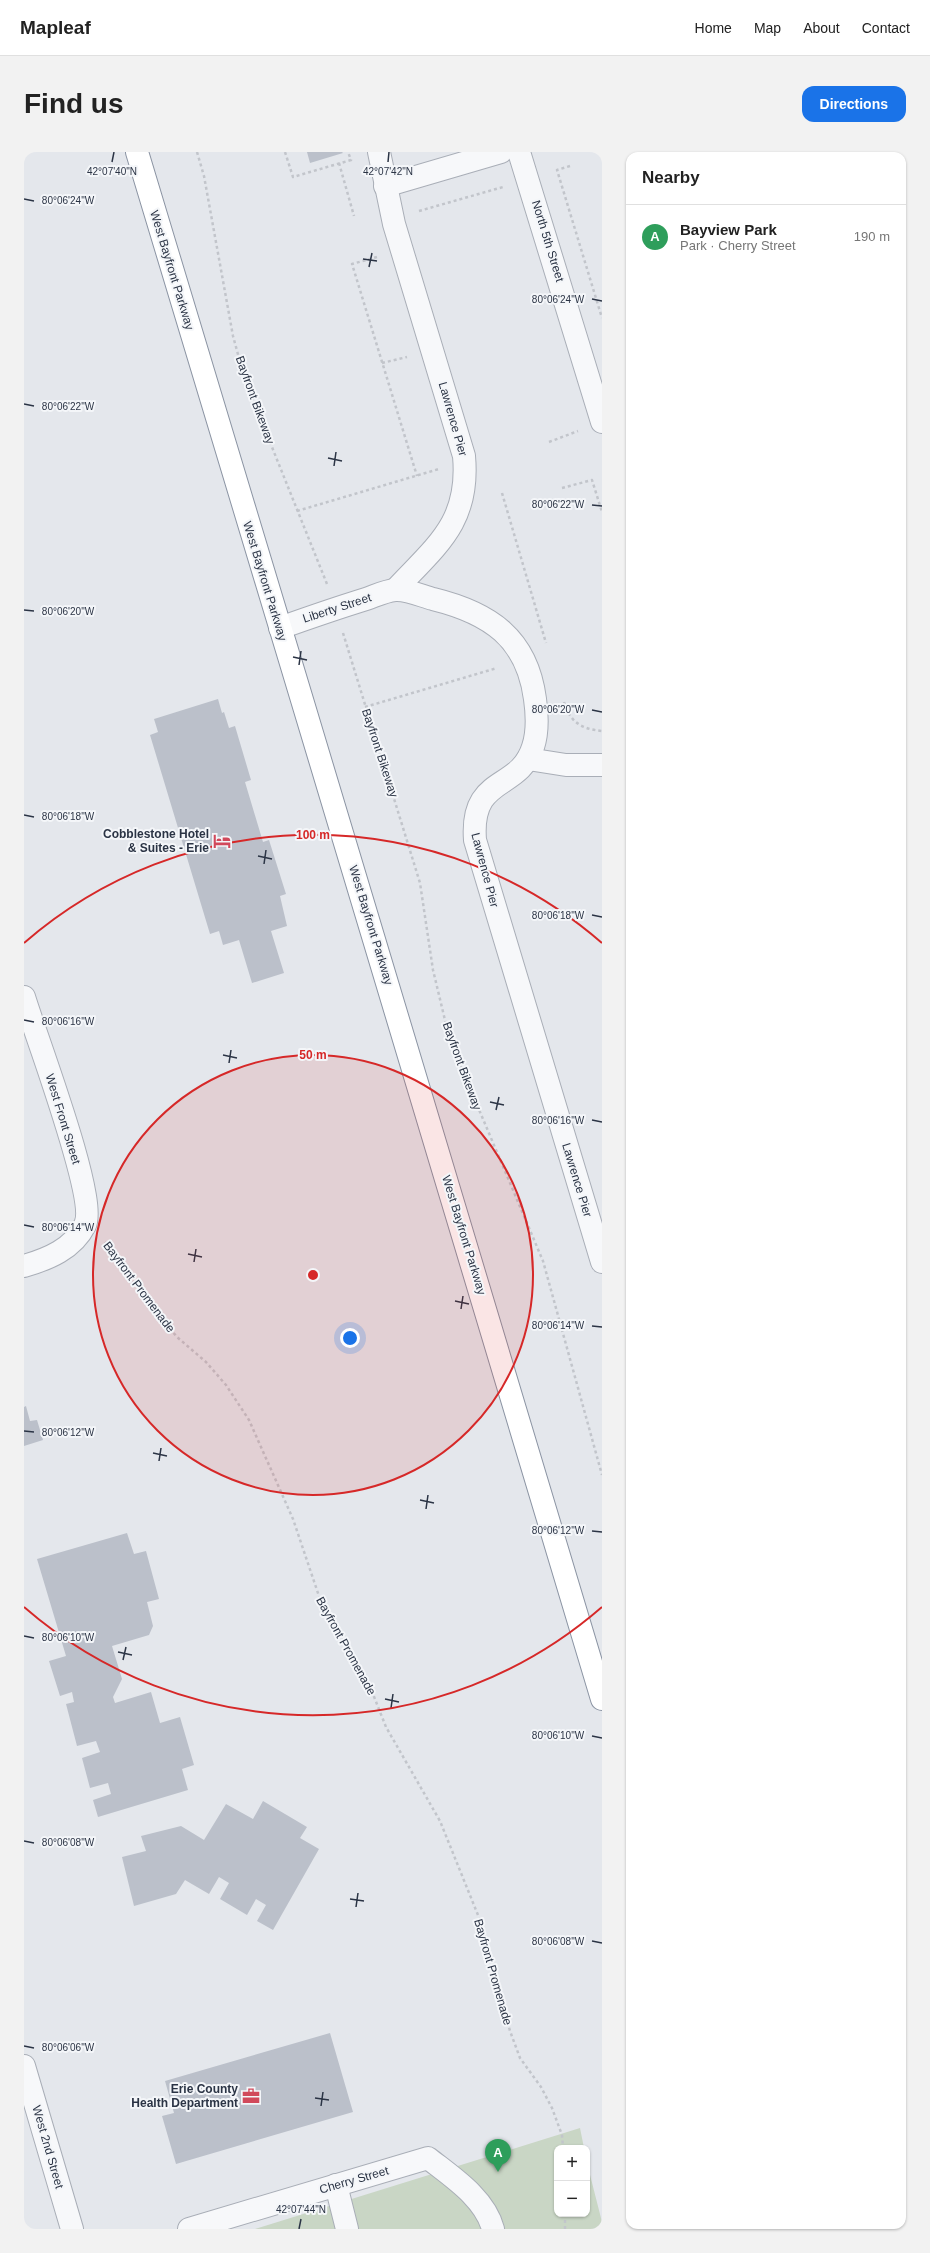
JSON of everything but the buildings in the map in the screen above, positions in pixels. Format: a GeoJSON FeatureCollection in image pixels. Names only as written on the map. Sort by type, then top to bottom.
{"type":"FeatureCollection","features":[{"type":"Feature","properties":{"kind":"highway","name":"West Bayfront Parkway"},"geometry":{"type":"LineString","coordinates":[[137,152],[388,982],[602,1699]]}},
{"type":"Feature","properties":{"kind":"street","name":"Lawrence Pier"},"geometry":{"type":"LineString","coordinates":[[379,152],[394,224],[464,456],[466,476],[460,507],[450,528],[395,590],[442,601],[481,617],[502,629],[517,646],[527,662],[536,706],[534,746],[528,759],[515,773],[488,792],[477,808],[474,825],[475,840],[602,1262]]}},
{"type":"Feature","properties":{"kind":"street"},"geometry":{"type":"LineString","coordinates":[[385,186],[501,152]]}},
{"type":"Feature","properties":{"kind":"street","name":"North 5th Street"},"geometry":{"type":"LineString","coordinates":[[519,152],[602,422]]}},
{"type":"Feature","properties":{"kind":"street","name":"Liberty Street"},"geometry":{"type":"LineString","coordinates":[[280,628],[395,590]]}},
{"type":"Feature","properties":{"kind":"street"},"geometry":{"type":"LineString","coordinates":[[528,759],[566,765],[602,765]]}},
{"type":"Feature","properties":{"kind":"street","name":"West Front Street"},"geometry":{"type":"LineString","coordinates":[[24,997],[72,1141],[86,1200],[80,1232]]}},
{"type":"Feature","properties":{"kind":"street"},"geometry":{"type":"LineString","coordinates":[[24,1266],[47,1259],[80,1232]]}},
{"type":"Feature","properties":{"kind":"street","name":"West 2nd Street"},"geometry":{"type":"LineString","coordinates":[[24,2066],[72,2229]]}},
{"type":"Feature","properties":{"kind":"street","name":"Cherry Street"},"geometry":{"type":"LineString","coordinates":[[189,2229],[428,2158],[463,2184],[490,2218],[493,2229]]}},
{"type":"Feature","properties":{"kind":"street"},"geometry":{"type":"LineString","coordinates":[[336,2185],[348,2229]]}},
{"type":"Feature","properties":{"kind":"path","name":"Bayfront Bikeway"},"geometry":{"type":"LineString","coordinates":[[197,152],[204,176],[235,343],[245,380],[297,511],[323,571]]}},
{"type":"Feature","properties":{"kind":"path"},"geometry":{"type":"LineString","coordinates":[[285,152],[293,177],[351,160],[348,152]]}},
{"type":"Feature","properties":{"kind":"path"},"geometry":{"type":"LineString","coordinates":[[339,163],[354,216]]}},
{"type":"Feature","properties":{"kind":"path"},"geometry":{"type":"LineString","coordinates":[[570,166],[557,170],[602,318]]}},
{"type":"Feature","properties":{"kind":"path"},"geometry":{"type":"LineString","coordinates":[[415,213],[504,187],[506,194]]}},
{"type":"Feature","properties":{"kind":"path"},"geometry":{"type":"LineString","coordinates":[[377,257],[352,264],[417,476]]}},
{"type":"Feature","properties":{"kind":"path"},"geometry":{"type":"LineString","coordinates":[[382,364],[410,356]]}},
{"type":"Feature","properties":{"kind":"path"},"geometry":{"type":"LineString","coordinates":[[549,442],[578,433],[576,425]]}},
{"type":"Feature","properties":{"kind":"path"},"geometry":{"type":"LineString","coordinates":[[297,511],[441,469]]}},
{"type":"Feature","properties":{"kind":"path"},"geometry":{"type":"LineString","coordinates":[[562,488],[592,480],[602,512]]}},
{"type":"Feature","properties":{"kind":"path"},"geometry":{"type":"LineString","coordinates":[[502,493],[549,650]]}},
{"type":"Feature","properties":{"kind":"path","name":"Bayfront Bikeway"},"geometry":{"type":"LineString","coordinates":[[348,649],[420,882],[433,970],[450,1041],[543,1261],[602,1475]]}},
{"type":"Feature","properties":{"kind":"path"},"geometry":{"type":"LineString","coordinates":[[365,707],[503,667]]}},
{"type":"Feature","properties":{"kind":"path"},"geometry":{"type":"LineString","coordinates":[[562,696],[566,712],[572,721],[579,726],[602,731]]}},
{"type":"Feature","properties":{"kind":"path","name":"Bayfront Promenade"},"geometry":{"type":"LineString","coordinates":[[80,1232],[106,1243],[153,1308],[177,1337],[206,1362],[226,1385],[249,1420],[293,1519],[322,1605],[369,1684],[386,1727],[440,1821],[482,1925],[510,2031],[520,2058],[541,2087],[552,2108],[562,2136],[564,2145]]}},
{"type":"Feature","properties":{"kind":"path"},"geometry":{"type":"LineString","coordinates":[[565,2217],[565,2229]]}},
{"type":"Feature","properties":{"kind":"green space"},"geometry":{"type":"Polygon","coordinates":[[[580,2128],[583,2145],[554,2145],[554,2217],[590,2217],[590,2175],[602,2222],[602,2229],[255,2229],[580,2128]]]}},
{"type":"Feature","properties":{"kind":"place","name":"Cobblestone Hotel & Suites - Erie"},"geometry":{"type":"Point","coordinates":[222,841]}},
{"type":"Feature","properties":{"kind":"place","name":"Erie County Health Department"},"geometry":{"type":"Point","coordinates":[251,2096]}},
{"type":"Feature","properties":{"kind":"place","name":"Bayview Park"},"geometry":{"type":"Point","coordinates":[498,2172]}}]}
